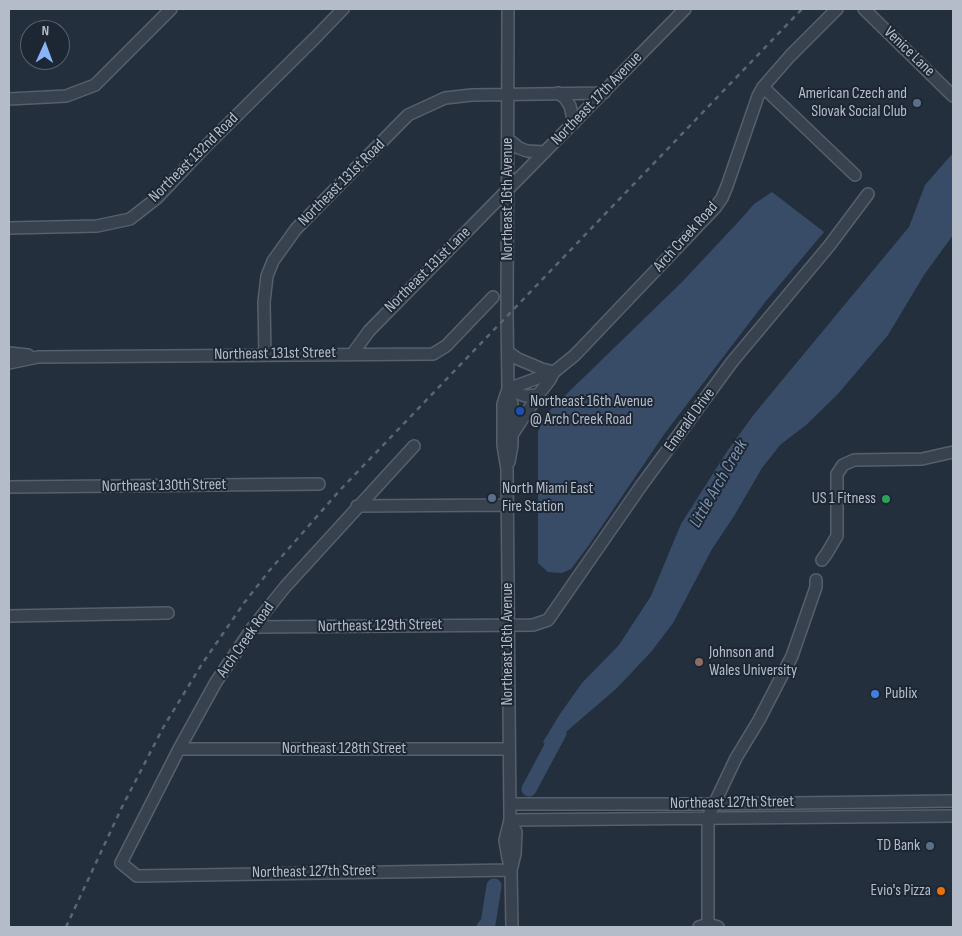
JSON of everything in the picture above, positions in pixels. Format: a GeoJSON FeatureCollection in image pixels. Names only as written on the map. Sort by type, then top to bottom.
{"type":"FeatureCollection","features":[{"type":"Feature","properties":{"kind":"street"},"geometry":{"type":"LineString","coordinates":[[9,98],[66,96],[95,85],[171,9]]}},
{"type":"Feature","properties":{"kind":"street","name":"Northeast 132nd Road"},"geometry":{"type":"LineString","coordinates":[[9,228],[97,226],[130,219],[157,198],[206,146],[343,9]]}},
{"type":"Feature","properties":{"kind":"street","name":"Northeast 16th Avenue"},"geometry":{"type":"LineString","coordinates":[[507,469],[512,445],[512,404],[508,390],[508,9]]}},
{"type":"Feature","properties":{"kind":"street","name":"Northeast 17th Avenue"},"geometry":{"type":"LineString","coordinates":[[508,190],[685,9]]}},
{"type":"Feature","properties":{"kind":"street","name":"Arch Creek Road"},"geometry":{"type":"LineString","coordinates":[[508,390],[554,372],[582,348],[715,208],[727,186],[758,96],[763,87],[790,56],[837,9]]}},
{"type":"Feature","properties":{"kind":"street","name":"Venice Lane"},"geometry":{"type":"LineString","coordinates":[[864,9],[953,96]]}},
{"type":"Feature","properties":{"kind":"street"},"geometry":{"type":"LineString","coordinates":[[763,87],[855,175]]}},
{"type":"Feature","properties":{"kind":"street"},"geometry":{"type":"LineString","coordinates":[[509,93],[604,93]]}},
{"type":"Feature","properties":{"kind":"street","name":"Northeast 131st Road"},"geometry":{"type":"LineString","coordinates":[[265,355],[264,302],[267,276],[273,261],[296,229],[408,115],[445,98],[472,94],[509,93]]}},
{"type":"Feature","properties":{"kind":"street"},"geometry":{"type":"LineString","coordinates":[[558,93],[565,98],[570,106],[574,123]]}},
{"type":"Feature","properties":{"kind":"street"},"geometry":{"type":"LineString","coordinates":[[508,139],[519,148],[527,151],[545,152]]}},
{"type":"Feature","properties":{"kind":"street","name":"Northeast 131st Lane"},"geometry":{"type":"LineString","coordinates":[[353,353],[369,330],[508,190]]}},
{"type":"Feature","properties":{"kind":"street","name":"Emerald Drive"},"geometry":{"type":"LineString","coordinates":[[508,625],[542,623],[548,620],[555,612],[641,486],[732,362],[829,246],[868,194]]}},
{"type":"Feature","properties":{"kind":"street","name":"Northeast 131st Street"},"geometry":{"type":"LineString","coordinates":[[9,353],[35,357],[353,353],[433,354],[446,346],[492,297]]}},
{"type":"Feature","properties":{"kind":"street"},"geometry":{"type":"LineString","coordinates":[[508,352],[518,359],[554,372]]}},
{"type":"Feature","properties":{"kind":"street","name":"Northeast 131st Street"},"geometry":{"type":"LineString","coordinates":[[9,363],[35,357]]}},
{"type":"Feature","properties":{"kind":"street","name":"Arch Creek Road"},"geometry":{"type":"LineString","coordinates":[[512,436],[554,372]]}},
{"type":"Feature","properties":{"kind":"street"},"geometry":{"type":"LineString","coordinates":[[508,390],[524,396],[538,395]]}},
{"type":"Feature","properties":{"kind":"street","name":"Northeast 16th Avenue"},"geometry":{"type":"LineString","coordinates":[[508,390],[503,404],[503,445],[507,469],[510,820],[516,832],[515,854],[511,870],[512,927]]}},
{"type":"Feature","properties":{"kind":"street","name":"Arch Creek Road"},"geometry":{"type":"LineString","coordinates":[[121,863],[179,749],[216,682],[253,627],[284,587],[414,446]]}},
{"type":"Feature","properties":{"kind":"street"},"geometry":{"type":"LineString","coordinates":[[822,560],[837,536],[837,474],[842,465],[854,460],[922,459],[953,452]]}},
{"type":"Feature","properties":{"kind":"street","name":"Northeast 130th Street"},"geometry":{"type":"LineString","coordinates":[[9,488],[319,484]]}},
{"type":"Feature","properties":{"kind":"street"},"geometry":{"type":"LineString","coordinates":[[357,506],[507,505]]}},
{"type":"Feature","properties":{"kind":"street"},"geometry":{"type":"LineString","coordinates":[[708,924],[708,821],[736,758],[759,720],[792,656],[816,587],[816,580]]}},
{"type":"Feature","properties":{"kind":"street"},"geometry":{"type":"LineString","coordinates":[[9,616],[168,613]]}},
{"type":"Feature","properties":{"kind":"street","name":"Northeast 129th Street"},"geometry":{"type":"LineString","coordinates":[[253,627],[508,625]]}},
{"type":"Feature","properties":{"kind":"street","name":"Northeast 128th Street"},"geometry":{"type":"LineString","coordinates":[[179,749],[509,748]]}},
{"type":"Feature","properties":{"kind":"street","name":"Northeast 127th Street"},"geometry":{"type":"LineString","coordinates":[[510,804],[953,801]]}},
{"type":"Feature","properties":{"kind":"street"},"geometry":{"type":"LineString","coordinates":[[615,804],[615,818]]}},
{"type":"Feature","properties":{"kind":"street","name":"Northeast 127th Street"},"geometry":{"type":"LineString","coordinates":[[510,820],[615,818],[708,821],[953,816]]}},
{"type":"Feature","properties":{"kind":"street","name":"Northeast 127th Street"},"geometry":{"type":"LineString","coordinates":[[121,863],[137,876],[511,870]]}},
{"type":"Feature","properties":{"kind":"water"},"geometry":{"type":"Polygon","coordinates":[[[953,153],[953,235],[924,275],[888,335],[837,395],[806,425],[780,445],[762,468],[712,549],[673,623],[651,652],[617,688],[566,732],[551,751],[543,742],[582,683],[619,645],[651,596],[681,524],[728,450],[755,413],[909,227],[925,185],[953,153]]]}},
{"type":"Feature","properties":{"kind":"water"},"geometry":{"type":"Polygon","coordinates":[[[772,192],[824,232],[766,301],[665,433],[571,569],[562,573],[548,572],[538,563],[538,432],[545,415],[682,282],[754,204],[772,192]]]}},
{"type":"Feature","properties":{"kind":"waterway","name":"Little Arch Creek"},"geometry":{"type":"LineString","coordinates":[[529,789],[559,733]]}},
{"type":"Feature","properties":{"kind":"waterway"},"geometry":{"type":"LineString","coordinates":[[484,927],[488,924],[494,886]]}},
{"type":"Feature","properties":{"kind":"railway"},"geometry":{"type":"LineString","coordinates":[[66,927],[122,807],[164,726],[202,664],[244,603],[269,571],[341,489],[802,9]]}},
{"type":"Feature","properties":{"kind":"place","name":"American Czech and Slovak Social Club"},"geometry":{"type":"Point","coordinates":[917,103]}},
{"type":"Feature","properties":{"kind":"place","name":"Northeast 16th Avenue @ Arch Creek Road"},"geometry":{"type":"Point","coordinates":[520,411]}},
{"type":"Feature","properties":{"kind":"place","name":"North Miami East Fire Station"},"geometry":{"type":"Point","coordinates":[492,498]}},
{"type":"Feature","properties":{"kind":"place","name":"US 1 Fitness"},"geometry":{"type":"Point","coordinates":[886,499]}},
{"type":"Feature","properties":{"kind":"place","name":"Johnson and Wales University"},"geometry":{"type":"Point","coordinates":[699,662]}},
{"type":"Feature","properties":{"kind":"place","name":"Publix"},"geometry":{"type":"Point","coordinates":[875,694]}},
{"type":"Feature","properties":{"kind":"place","name":"TD Bank"},"geometry":{"type":"Point","coordinates":[930,846]}},
{"type":"Feature","properties":{"kind":"place","name":"Evio's Pizza"},"geometry":{"type":"Point","coordinates":[941,891]}}]}
